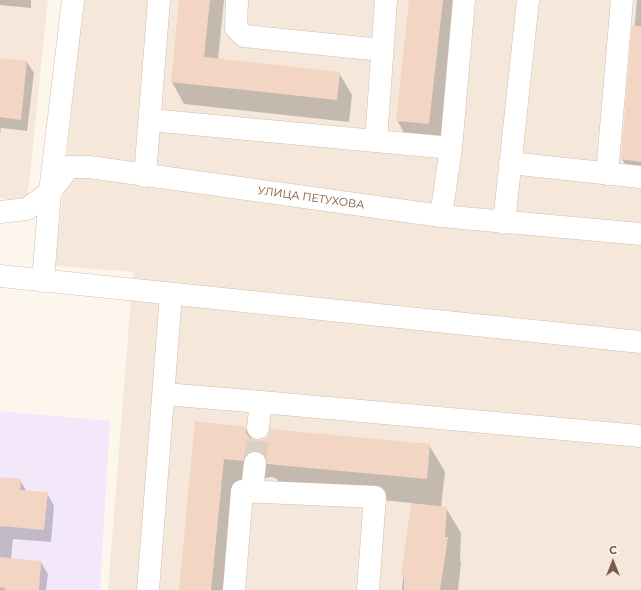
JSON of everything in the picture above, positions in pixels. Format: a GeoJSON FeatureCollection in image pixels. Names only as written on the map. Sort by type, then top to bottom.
{"type":"FeatureCollection","features":[{"type":"Feature","properties":{"kind":"street"},"geometry":{"type":"LineString","coordinates":[[43,281],[50,192],[72,0]]}},
{"type":"Feature","properties":{"kind":"street"},"geometry":{"type":"LineString","coordinates":[[145,176],[159,0]]}},
{"type":"Feature","properties":{"kind":"street"},"geometry":{"type":"LineString","coordinates":[[237,0],[236,28],[244,36],[381,50]]}},
{"type":"Feature","properties":{"kind":"street"},"geometry":{"type":"LineString","coordinates":[[376,141],[381,50],[386,0]]}},
{"type":"Feature","properties":{"kind":"street"},"geometry":{"type":"LineString","coordinates":[[441,216],[451,148],[464,0]]}},
{"type":"Feature","properties":{"kind":"street"},"geometry":{"type":"LineString","coordinates":[[504,223],[528,0]]}},
{"type":"Feature","properties":{"kind":"street"},"geometry":{"type":"LineString","coordinates":[[607,174],[622,0]]}},
{"type":"Feature","properties":{"kind":"street"},"geometry":{"type":"LineString","coordinates":[[150,120],[451,148]]}},
{"type":"Feature","properties":{"kind":"street"},"geometry":{"type":"LineString","coordinates":[[510,163],[641,177]]}},
{"type":"Feature","properties":{"kind":"street","name":"УЛИЦА ПЕТУХОВА"},"geometry":{"type":"LineString","coordinates":[[0,212],[27,209],[50,192],[69,167],[89,167],[441,216],[504,223],[641,234]]}},
{"type":"Feature","properties":{"kind":"street"},"geometry":{"type":"LineString","coordinates":[[0,276],[641,342]]}},
{"type":"Feature","properties":{"kind":"street"},"geometry":{"type":"LineString","coordinates":[[148,590],[171,294]]}},
{"type":"Feature","properties":{"kind":"street"},"geometry":{"type":"LineString","coordinates":[[164,394],[641,436]]}},
{"type":"Feature","properties":{"kind":"street"},"geometry":{"type":"LineString","coordinates":[[258,428],[261,402]]}},
{"type":"Feature","properties":{"kind":"street"},"geometry":{"type":"LineString","coordinates":[[252,492],[255,462]]}},
{"type":"Feature","properties":{"kind":"street"},"geometry":{"type":"LineString","coordinates":[[234,590],[242,491],[375,497],[368,590]]}},
{"type":"Feature","properties":{"kind":"shaded area"},"geometry":{"type":"Polygon","coordinates":[[[0,0],[48,0],[27,203],[0,198],[0,0]]]}},
{"type":"Feature","properties":{"kind":"shaded area"},"geometry":{"type":"Polygon","coordinates":[[[83,0],[641,0],[641,590],[108,590],[133,272],[55,266],[83,0]]]}},
{"type":"Feature","properties":{"kind":"shaded area"},"geometry":{"type":"Polygon","coordinates":[[[0,411],[110,421],[100,590],[0,590],[0,411]]]}},
{"type":"Feature","properties":{"kind":"building"},"geometry":{"type":"Polygon","coordinates":[[[179,0],[210,0],[204,57],[340,72],[337,100],[171,82],[179,0]]]}},
{"type":"Feature","properties":{"kind":"building"},"geometry":{"type":"Polygon","coordinates":[[[409,0],[443,0],[429,124],[396,121],[409,0]]]}},
{"type":"Feature","properties":{"kind":"building"},"geometry":{"type":"Polygon","coordinates":[[[632,26],[641,26],[641,162],[621,159],[632,26]]]}},
{"type":"Feature","properties":{"kind":"building"},"geometry":{"type":"Polygon","coordinates":[[[0,58],[27,61],[21,120],[0,117],[0,58]]]}},
{"type":"Feature","properties":{"kind":"building"},"geometry":{"type":"Polygon","coordinates":[[[195,421],[246,427],[246,433],[250,438],[257,440],[263,440],[268,436],[270,429],[430,444],[427,479],[267,464],[263,453],[256,451],[245,455],[243,461],[224,459],[211,590],[179,590],[195,421]]]}},
{"type":"Feature","properties":{"kind":"building"},"geometry":{"type":"Polygon","coordinates":[[[0,477],[21,479],[20,490],[48,492],[44,530],[0,526],[0,477]]]}},
{"type":"Feature","properties":{"kind":"building"},"geometry":{"type":"Polygon","coordinates":[[[411,503],[447,507],[445,537],[448,537],[440,590],[404,590],[404,576],[401,576],[411,503]]]}},
{"type":"Feature","properties":{"kind":"building"},"geometry":{"type":"Polygon","coordinates":[[[0,557],[41,561],[39,590],[5,590],[5,588],[0,587],[0,557]]]}},
{"type":"Feature","properties":{"kind":"tunnel"},"geometry":{"type":"LineString","coordinates":[[255,463],[258,428]]}}]}
